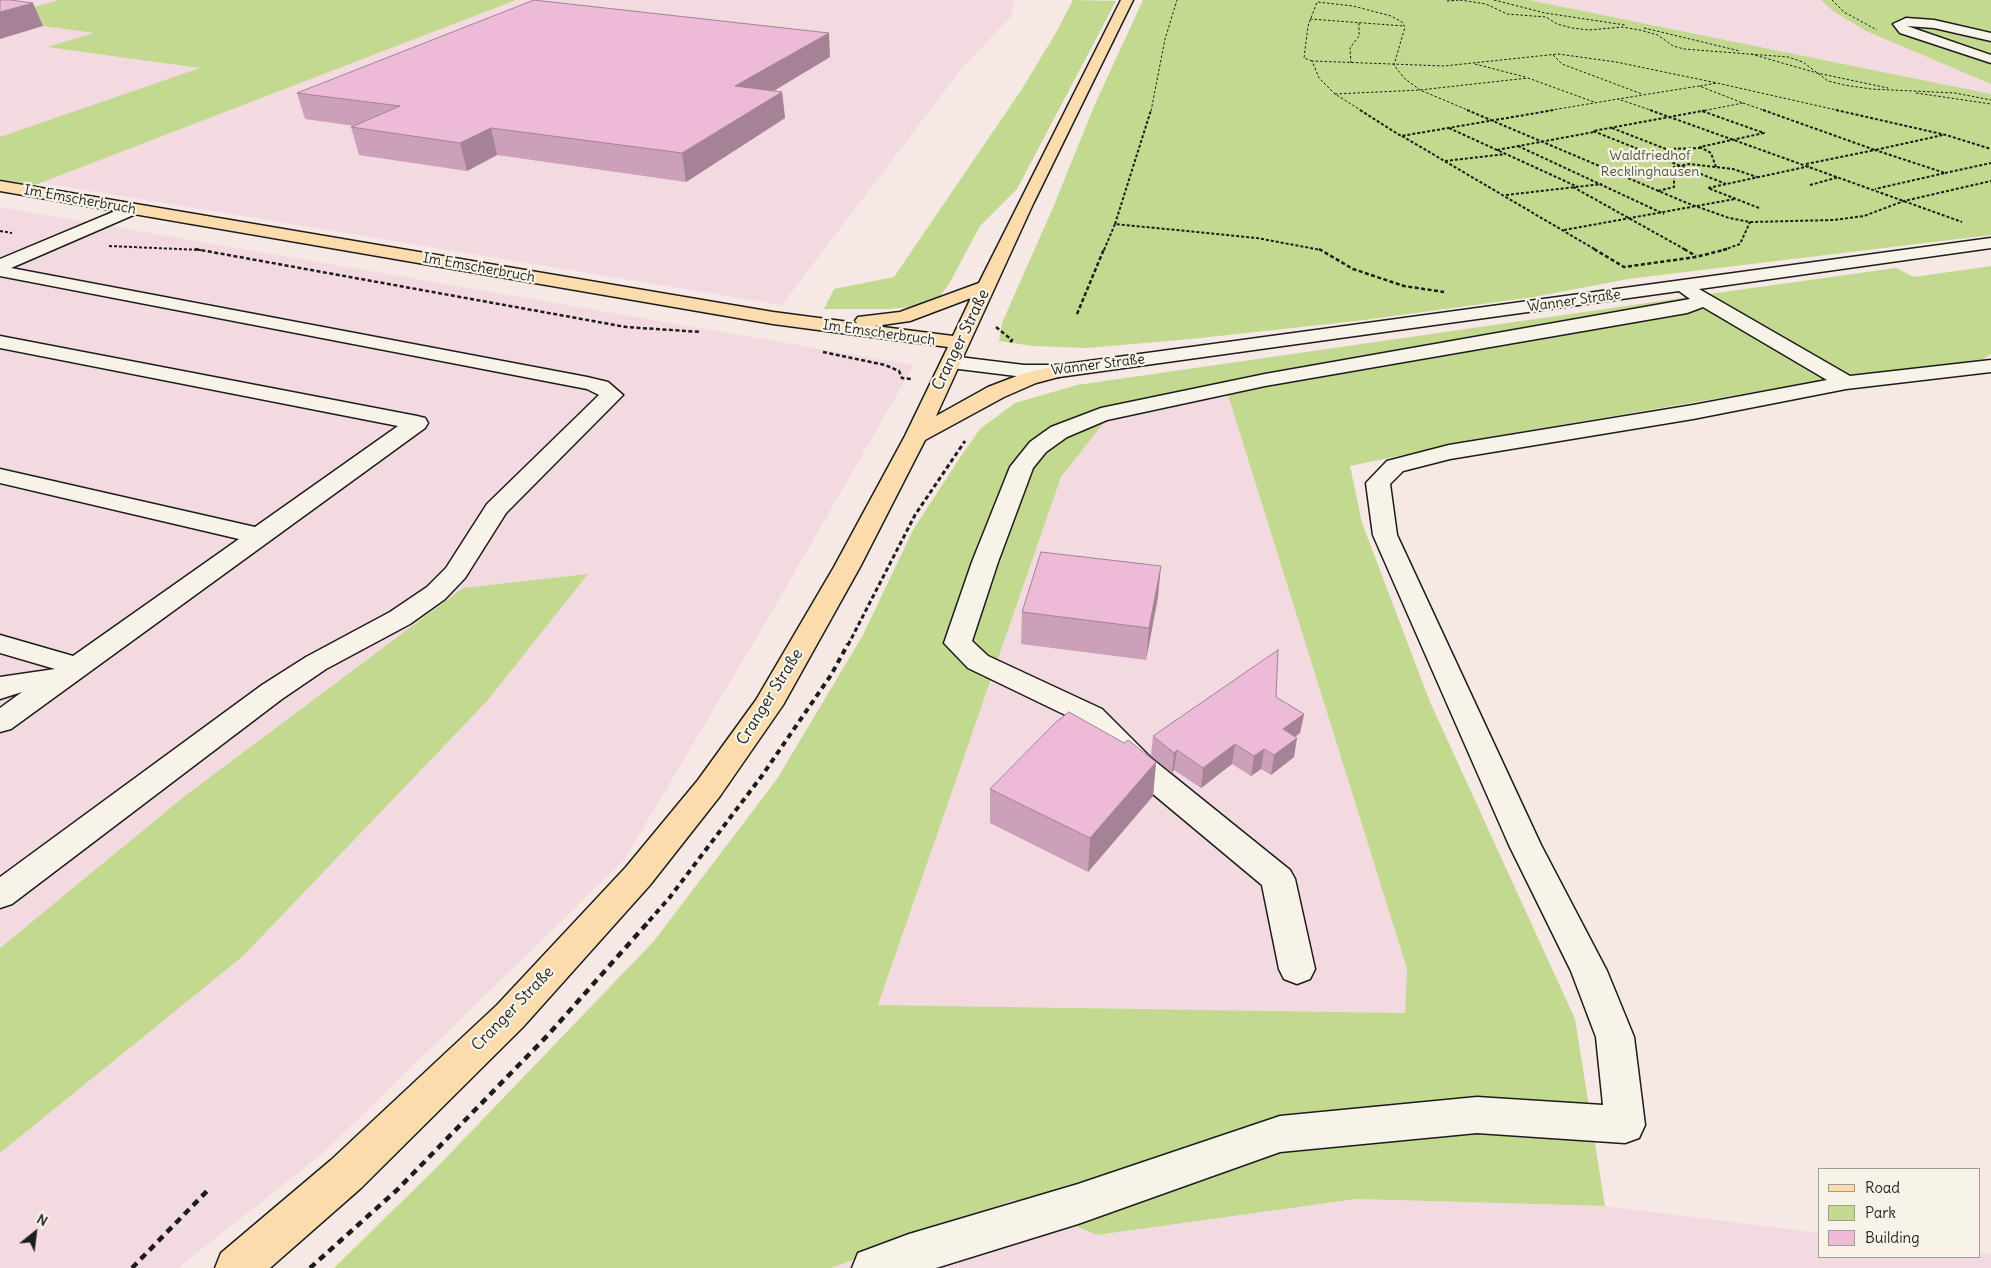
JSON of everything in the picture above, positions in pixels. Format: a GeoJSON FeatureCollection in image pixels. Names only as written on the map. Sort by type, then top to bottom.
{"type":"FeatureCollection","features":[{"type":"Feature","properties":{"kind":"main road","name":"Cranger Straße"},"geometry":{"type":"LineString","coordinates":[[237,1268],[346,1174],[510,1016],[638,876],[709,788],[768,705],[848,567],[916,436],[948,355],[987,286],[1025,204],[1127,0]]}},
{"type":"Feature","properties":{"kind":"main road","name":"Im Emscherbruch"},"geometry":{"type":"LineString","coordinates":[[0,186],[123,212],[807,329],[948,355]]}},
{"type":"Feature","properties":{"kind":"main road","name":"Im Emscherbruch"},"geometry":{"type":"LineString","coordinates":[[0,197],[123,212]]}},
{"type":"Feature","properties":{"kind":"main road"},"geometry":{"type":"LineString","coordinates":[[807,329],[904,317],[987,286]]}},
{"type":"Feature","properties":{"kind":"main road","name":"Im Emscherbruch"},"geometry":{"type":"LineString","coordinates":[[807,329],[880,352]]}},
{"type":"Feature","properties":{"kind":"main road"},"geometry":{"type":"LineString","coordinates":[[916,436],[996,392],[1029,378],[1059,371]]}},
{"type":"Feature","properties":{"kind":"street"},"geometry":{"type":"LineString","coordinates":[[1991,38],[1934,24],[1906,22],[1899,24],[1904,30],[1991,59]]}},
{"type":"Feature","properties":{"kind":"street"},"geometry":{"type":"LineString","coordinates":[[0,266],[123,212]]}},
{"type":"Feature","properties":{"kind":"street","name":"Wanner Straße"},"geometry":{"type":"LineString","coordinates":[[948,355],[1017,370],[1059,371],[1991,243]]}},
{"type":"Feature","properties":{"kind":"street"},"geometry":{"type":"LineString","coordinates":[[0,271],[601,386],[612,395],[496,509],[456,573],[436,593],[400,618],[316,663],[272,692],[0,895]]}},
{"type":"Feature","properties":{"kind":"street"},"geometry":{"type":"LineString","coordinates":[[1682,286],[1846,383]]}},
{"type":"Feature","properties":{"kind":"street"},"geometry":{"type":"LineString","coordinates":[[1297,969],[1278,879],[1140,766],[1092,716],[978,662],[958,643],[985,562],[1022,468],[1038,447],[1059,432],[1101,415],[1265,380],[1687,308],[1704,300]]}},
{"type":"Feature","properties":{"kind":"street"},"geometry":{"type":"LineString","coordinates":[[0,722],[417,423],[5,347]]}},
{"type":"Feature","properties":{"kind":"street","name":"Wanner Straße"},"geometry":{"type":"LineString","coordinates":[[948,355],[1019,353],[1156,358]]}},
{"type":"Feature","properties":{"kind":"street"},"geometry":{"type":"LineString","coordinates":[[874,1268],[908,1254],[1078,1204],[1280,1134],[1477,1115],[1625,1125],[1615,1037],[1589,971],[1524,845],[1385,535],[1378,483],[1395,466],[1449,452],[1693,412],[1846,383],[1991,366]]}},
{"type":"Feature","properties":{"kind":"street"},"geometry":{"type":"LineString","coordinates":[[0,476],[260,536]]}},
{"type":"Feature","properties":{"kind":"street"},"geometry":{"type":"LineString","coordinates":[[0,644],[71,672]]}},
{"type":"Feature","properties":{"kind":"street"},"geometry":{"type":"LineString","coordinates":[[0,690],[6,685],[71,672]]}},
{"type":"Feature","properties":{"kind":"path"},"geometry":{"type":"LineString","coordinates":[[1077,314],[1115,224],[1148,124],[1165,39],[1177,0]]}},
{"type":"Feature","properties":{"kind":"path"},"geometry":{"type":"LineString","coordinates":[[1447,1],[1462,0],[1486,4],[1511,15],[1546,17],[1557,24],[1572,28],[1589,30],[1622,27],[1640,30],[1658,35],[1677,47],[1794,58],[1804,62],[1828,81],[1838,84],[1962,94],[1991,100]]}},
{"type":"Feature","properties":{"kind":"path"},"geometry":{"type":"LineString","coordinates":[[1494,0],[1519,8],[1645,29],[1733,49],[1816,73],[1854,81],[1991,104]]}},
{"type":"Feature","properties":{"kind":"path"},"geometry":{"type":"LineString","coordinates":[[1394,65],[1404,26],[1402,22],[1373,10],[1317,2],[1310,19],[1304,58],[1312,61],[1394,65],[1444,66],[1552,54],[1616,62],[1946,135],[1991,149]]}},
{"type":"Feature","properties":{"kind":"path"},"geometry":{"type":"LineString","coordinates":[[1310,19],[1404,26]]}},
{"type":"Feature","properties":{"kind":"path"},"geometry":{"type":"LineString","coordinates":[[1351,63],[1350,48],[1359,36],[1360,23]]}},
{"type":"Feature","properties":{"kind":"path"},"geometry":{"type":"LineString","coordinates":[[1696,53],[1738,48]]}},
{"type":"Feature","properties":{"kind":"path"},"geometry":{"type":"LineString","coordinates":[[1552,54],[1562,64],[1644,95]]}},
{"type":"Feature","properties":{"kind":"path"},"geometry":{"type":"LineString","coordinates":[[1312,61],[1314,71],[1334,94],[1624,267],[1696,257],[1740,244],[1750,222]]}},
{"type":"Feature","properties":{"kind":"path"},"geometry":{"type":"LineString","coordinates":[[1470,63],[1528,78],[1595,103]]}},
{"type":"Feature","properties":{"kind":"path"},"geometry":{"type":"LineString","coordinates":[[1394,65],[1404,78],[1420,90],[1658,191],[1729,218],[1750,222],[1776,223],[1834,220],[1864,216],[1904,201],[1991,181]]}},
{"type":"Feature","properties":{"kind":"path"},"geometry":{"type":"LineString","coordinates":[[1334,94],[1420,90],[1528,78]]}},
{"type":"Feature","properties":{"kind":"path"},"geometry":{"type":"LineString","coordinates":[[1839,83],[1859,80]]}},
{"type":"Feature","properties":{"kind":"path"},"geometry":{"type":"LineString","coordinates":[[1402,136],[1717,83]]}},
{"type":"Feature","properties":{"kind":"path"},"geometry":{"type":"LineString","coordinates":[[1699,86],[1875,150],[1945,173]]}},
{"type":"Feature","properties":{"kind":"path"},"geometry":{"type":"LineString","coordinates":[[1618,99],[1805,164],[1964,223]]}},
{"type":"Feature","properties":{"kind":"path"},"geometry":{"type":"LineString","coordinates":[[1595,132],[1593,131],[1743,103]]}},
{"type":"Feature","properties":{"kind":"path"},"geometry":{"type":"LineString","coordinates":[[1702,112],[1764,133],[1700,147],[1702,148]]}},
{"type":"Feature","properties":{"kind":"path"},"geometry":{"type":"LineString","coordinates":[[1449,128],[1578,187]]}},
{"type":"Feature","properties":{"kind":"path"},"geometry":{"type":"LineString","coordinates":[[1611,128],[1666,149],[1702,148],[1711,153],[1716,167]]}},
{"type":"Feature","properties":{"kind":"path"},"geometry":{"type":"LineString","coordinates":[[1497,150],[1595,132],[1726,184]]}},
{"type":"Feature","properties":{"kind":"path"},"geometry":{"type":"LineString","coordinates":[[1805,164],[1946,135]]}},
{"type":"Feature","properties":{"kind":"path"},"geometry":{"type":"LineString","coordinates":[[1518,146],[1664,214]]}},
{"type":"Feature","properties":{"kind":"path"},"geometry":{"type":"LineString","coordinates":[[1445,161],[1507,154]]}},
{"type":"Feature","properties":{"kind":"path"},"geometry":{"type":"LineString","coordinates":[[1874,189],[1991,163]]}},
{"type":"Feature","properties":{"kind":"path"},"geometry":{"type":"LineString","coordinates":[[1658,191],[1674,187],[1674,167],[1689,164],[1733,169],[1757,177]]}},
{"type":"Feature","properties":{"kind":"path"},"geometry":{"type":"LineString","coordinates":[[1760,208],[1708,188],[1810,166]]}},
{"type":"Feature","properties":{"kind":"path"},"geometry":{"type":"LineString","coordinates":[[1810,185],[1839,177]]}},
{"type":"Feature","properties":{"kind":"path"},"geometry":{"type":"LineString","coordinates":[[1506,195],[1602,184]]}},
{"type":"Feature","properties":{"kind":"path"},"geometry":{"type":"LineString","coordinates":[[1573,187],[1696,257]]}},
{"type":"Feature","properties":{"kind":"path"},"geometry":{"type":"LineString","coordinates":[[1563,230],[1700,208],[1735,199]]}},
{"type":"Feature","properties":{"kind":"path"},"geometry":{"type":"LineString","coordinates":[[1115,224],[1257,238],[1319,249],[1353,269],[1404,286]]}},
{"type":"Feature","properties":{"kind":"path"},"geometry":{"type":"LineString","coordinates":[[0,231],[100,246],[189,248],[626,328],[704,332]]}},
{"type":"Feature","properties":{"kind":"path"},"geometry":{"type":"LineString","coordinates":[[821,351],[885,365],[899,371],[902,378]]}},
{"type":"Feature","properties":{"kind":"path"},"geometry":{"type":"LineString","coordinates":[[132,1268],[208,1190]]}},
{"type":"Feature","properties":{"kind":"shaded area"},"geometry":{"type":"Polygon","coordinates":[[[0,0],[1015,0],[1010,18],[962,68],[782,305],[0,176],[0,0]]]}},
{"type":"Feature","properties":{"kind":"shaded area"},"geometry":{"type":"Polygon","coordinates":[[[1529,0],[1821,0],[1833,11],[1866,31],[1991,84],[1991,94],[1529,0]]]}},
{"type":"Feature","properties":{"kind":"shaded area"},"geometry":{"type":"Polygon","coordinates":[[[0,207],[914,365],[770,615],[624,860],[323,1153],[178,1268],[0,1268],[0,1153],[242,957],[463,588],[186,795],[0,948],[0,207]]]}},
{"type":"Feature","properties":{"kind":"shaded area"},"geometry":{"type":"Polygon","coordinates":[[[1228,395],[1407,969],[1405,1013],[878,1005],[1061,477],[1106,420],[1228,395]]]}},
{"type":"Feature","properties":{"kind":"shaded area"},"geometry":{"type":"Polygon","coordinates":[[[1356,1199],[1605,1206],[1818,1233],[1818,1258],[1981,1258],[1981,1253],[1991,1255],[1991,1268],[831,1268],[1014,1200],[1097,1235],[1356,1199]]]}},
{"type":"Feature","properties":{"kind":"green space"},"geometry":{"type":"Polygon","coordinates":[[[59,0],[516,0],[35,185],[0,179],[0,137],[200,68],[47,47],[94,33],[0,20],[0,3],[34,7],[59,0]]]}},
{"type":"Feature","properties":{"kind":"green space"},"geometry":{"type":"Polygon","coordinates":[[[1073,0],[1116,1],[1017,189],[980,226],[949,284],[939,297],[912,307],[824,309],[834,289],[894,277],[1022,89],[1057,31],[1073,0]]]}},
{"type":"Feature","properties":{"kind":"green space","name":"Waldfriedhof Recklinghausen"},"geometry":{"type":"Polygon","coordinates":[[[1143,0],[1529,0],[1991,94],[1991,235],[1628,279],[1534,297],[1356,321],[1191,339],[1087,348],[1033,346],[999,341],[1002,323],[1052,210],[1095,104],[1143,0]]]}},
{"type":"Feature","properties":{"kind":"green space"},"geometry":{"type":"Polygon","coordinates":[[[1821,0],[1991,0],[1991,84],[1866,31],[1833,11],[1821,0]]]}},
{"type":"Feature","properties":{"kind":"green space"},"geometry":{"type":"Polygon","coordinates":[[[1991,266],[1991,354],[1979,362],[1814,382],[1489,437],[1350,466],[1362,523],[1430,702],[1575,1019],[1605,1206],[1356,1199],[1097,1235],[1014,1200],[831,1268],[334,1268],[438,1166],[654,941],[777,779],[863,635],[913,530],[961,456],[980,429],[1015,403],[1077,385],[1709,294],[1896,268],[1914,277],[1991,266]],[[1228,395],[1106,420],[1061,477],[878,1005],[1405,1013],[1407,969],[1228,395]]]}},
{"type":"Feature","properties":{"kind":"green space"},"geometry":{"type":"Polygon","coordinates":[[[588,574],[487,701],[242,957],[0,1153],[0,948],[186,795],[463,588],[588,574]]]}},
{"type":"Feature","properties":{"kind":"building"},"geometry":{"type":"Polygon","coordinates":[[[0,0],[10,0],[33,3],[0,12],[0,0]]]}},
{"type":"Feature","properties":{"kind":"building"},"geometry":{"type":"Polygon","coordinates":[[[534,0],[829,33],[735,86],[782,92],[682,153],[491,128],[460,143],[351,127],[400,106],[297,93],[534,0]]]}},
{"type":"Feature","properties":{"kind":"building"},"geometry":{"type":"Polygon","coordinates":[[[1041,552],[1161,566],[1149,628],[1022,612],[1041,552]]]}},
{"type":"Feature","properties":{"kind":"building"},"geometry":{"type":"Polygon","coordinates":[[[1278,650],[1276,697],[1304,714],[1283,729],[1297,738],[1274,755],[1264,749],[1254,756],[1235,744],[1203,768],[1177,750],[1174,753],[1153,736],[1278,650]]]}},
{"type":"Feature","properties":{"kind":"building"},"geometry":{"type":"Polygon","coordinates":[[[1069,712],[1124,743],[1128,740],[1156,762],[1090,838],[990,789],[1055,723],[1069,712]]]}}]}
